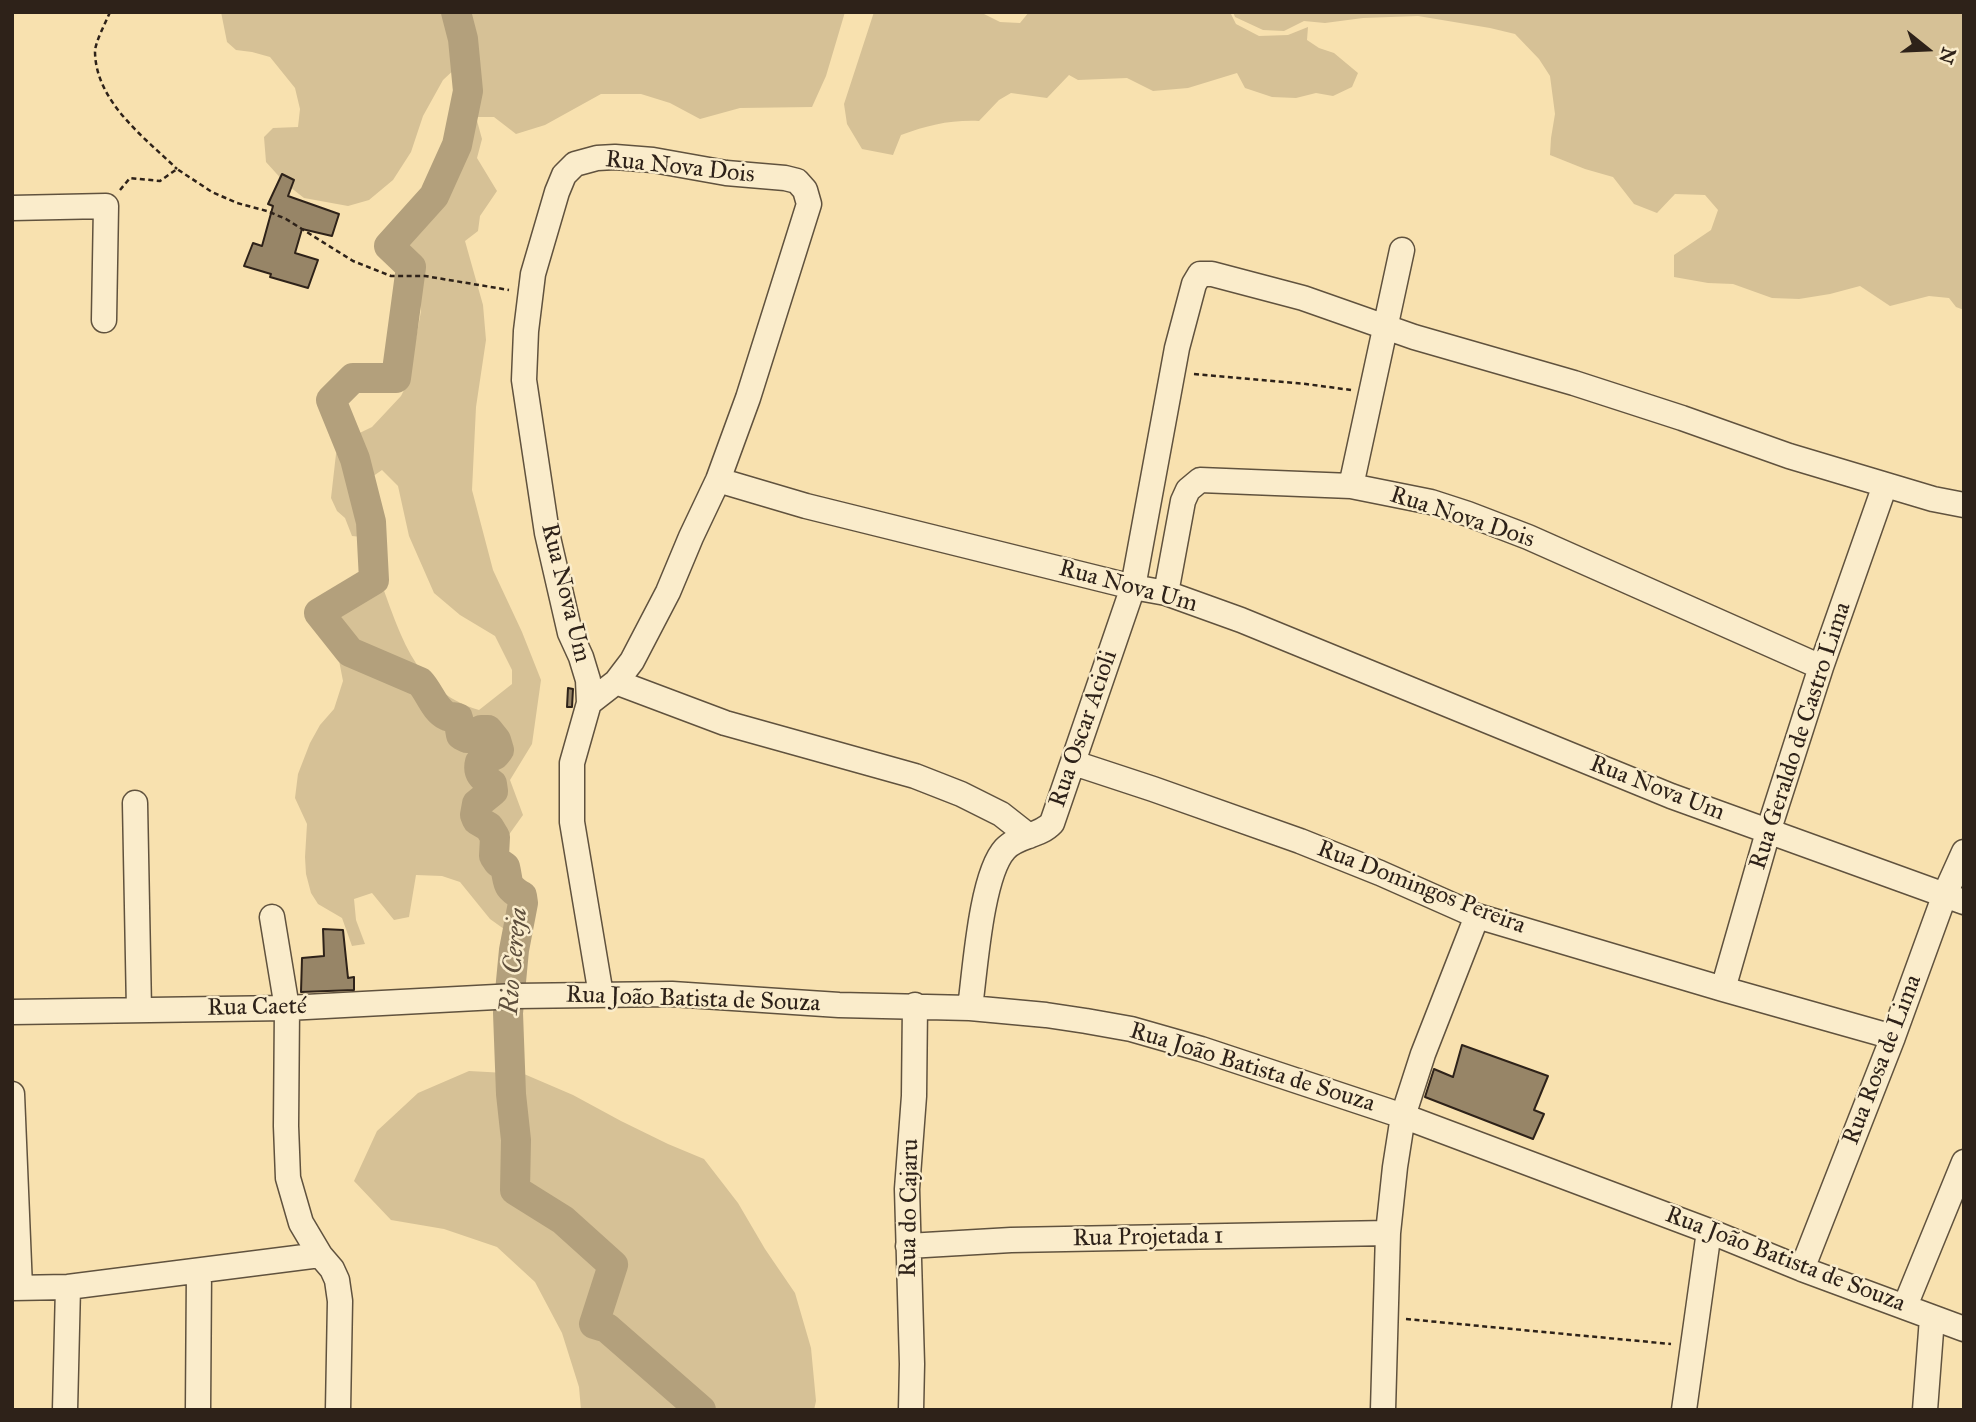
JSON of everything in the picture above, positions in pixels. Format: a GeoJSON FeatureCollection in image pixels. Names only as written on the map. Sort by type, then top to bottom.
{"type":"FeatureCollection","features":[{"type":"Feature","properties":{"kind":"street","name":"Rua Nova Dois"},"geometry":{"type":"LineString","coordinates":[[540,482],[524,380],[526,331],[533,274],[556,192],[564,175],[575,164],[597,158],[653,160],[726,173],[785,178],[797,181],[805,190],[809,204],[748,398],[718,480]]}},
{"type":"Feature","properties":{"kind":"street"},"geometry":{"type":"LineString","coordinates":[[12,208],[106,206],[104,320]]}},
{"type":"Feature","properties":{"kind":"street"},"geometry":{"type":"LineString","coordinates":[[1351,486],[1402,250]]}},
{"type":"Feature","properties":{"kind":"street","name":"Rua Oscar Acioli"},"geometry":{"type":"LineString","coordinates":[[970,1008],[980,925],[993,871],[1006,849],[1020,838],[1046,830],[1052,823],[1133,587],[1177,348],[1194,284],[1200,274],[1212,274],[1303,298],[1386,328]]}},
{"type":"Feature","properties":{"kind":"street"},"geometry":{"type":"LineString","coordinates":[[1386,328],[1574,383],[1789,456],[1964,505]]}},
{"type":"Feature","properties":{"kind":"street","name":"Rua Nova Um"},"geometry":{"type":"LineString","coordinates":[[589,703],[616,682],[632,661],[653,623],[718,480],[806,506],[1166,593],[1241,620],[1671,796],[1954,898]]}},
{"type":"Feature","properties":{"kind":"street","name":"Rua Nova Dois"},"geometry":{"type":"LineString","coordinates":[[1166,593],[1183,501],[1188,489],[1200,480],[1351,486],[1431,502],[1504,528],[1821,667]]}},
{"type":"Feature","properties":{"kind":"street","name":"Rua Nova Um"},"geometry":{"type":"LineString","coordinates":[[540,482],[547,533],[561,596],[570,633],[588,680],[589,703],[572,763],[572,822],[601,995]]}},
{"type":"Feature","properties":{"kind":"street","name":"Rua Geraldo de Castro Lima"},"geometry":{"type":"LineString","coordinates":[[1723,989],[1768,832],[1821,667],[1885,485]]}},
{"type":"Feature","properties":{"kind":"street"},"geometry":{"type":"LineString","coordinates":[[616,682],[725,723],[915,776],[961,794],[1001,814],[1029,836]]}},
{"type":"Feature","properties":{"kind":"street","name":"Rua Domingos Pereira"},"geometry":{"type":"LineString","coordinates":[[1073,763],[1300,841],[1477,916],[1893,1037]]}},
{"type":"Feature","properties":{"kind":"street"},"geometry":{"type":"LineString","coordinates":[[135,803],[138,1010]]}},
{"type":"Feature","properties":{"kind":"street","name":"Rua Rosa de Lima"},"geometry":{"type":"LineString","coordinates":[[1802,1269],[1893,1037],[1954,898],[1964,852]]}},
{"type":"Feature","properties":{"kind":"street"},"geometry":{"type":"LineString","coordinates":[[1383,1410],[1388,1233],[1403,1116],[1423,1054],[1477,916]]}},
{"type":"Feature","properties":{"kind":"street"},"geometry":{"type":"LineString","coordinates":[[272,917],[286,1008],[288,1178],[301,1223],[337,1280],[341,1301],[338,1410]]}},
{"type":"Feature","properties":{"kind":"street","name":"Rua João Batista de Souza"},"geometry":{"type":"LineString","coordinates":[[508,996],[672,994],[839,1005],[915,1005],[1046,1014],[1130,1029],[1201,1049],[1403,1116],[1964,1329]]}},
{"type":"Feature","properties":{"kind":"street","name":"Rua Caeté"},"geometry":{"type":"LineString","coordinates":[[12,1012],[286,1008],[508,996]]}},
{"type":"Feature","properties":{"kind":"street","name":"Rua do Cajaru"},"geometry":{"type":"LineString","coordinates":[[911,1410],[907,1189],[914,1096],[915,1005]]}},
{"type":"Feature","properties":{"kind":"street"},"geometry":{"type":"LineString","coordinates":[[12,1094],[16,1288],[68,1287],[320,1255]]}},
{"type":"Feature","properties":{"kind":"street"},"geometry":{"type":"LineString","coordinates":[[1905,1306],[1964,1161]]}},
{"type":"Feature","properties":{"kind":"street"},"geometry":{"type":"LineString","coordinates":[[1684,1410],[1709,1231]]}},
{"type":"Feature","properties":{"kind":"street","name":"Rua Projetada 1"},"geometry":{"type":"LineString","coordinates":[[908,1246],[1011,1240],[1388,1233]]}},
{"type":"Feature","properties":{"kind":"street"},"geometry":{"type":"LineString","coordinates":[[198,1410],[199,1271]]}},
{"type":"Feature","properties":{"kind":"street"},"geometry":{"type":"LineString","coordinates":[[65,1410],[68,1287]]}},
{"type":"Feature","properties":{"kind":"street"},"geometry":{"type":"LineString","coordinates":[[1925,1410],[1933,1318]]}},
{"type":"Feature","properties":{"kind":"path"},"geometry":{"type":"LineString","coordinates":[[110,12],[94,50],[100,77],[111,103],[177,169],[212,191],[237,203],[286,219],[353,261],[391,276],[425,276],[531,294]]}},
{"type":"Feature","properties":{"kind":"path"},"geometry":{"type":"LineString","coordinates":[[106,206],[130,178],[160,181],[177,169]]}},
{"type":"Feature","properties":{"kind":"path"},"geometry":{"type":"LineString","coordinates":[[1172,373],[1280,381],[1371,393]]}},
{"type":"Feature","properties":{"kind":"path"},"geometry":{"type":"LineString","coordinates":[[1385,1317],[1693,1346]]}},
{"type":"Feature","properties":{"kind":"shaded area"},"geometry":{"type":"Polygon","coordinates":[[[221,12],[845,12],[826,76],[812,107],[740,108],[700,119],[670,103],[641,94],[601,94],[545,125],[516,134],[494,117],[476,117],[482,139],[477,158],[497,191],[480,216],[478,231],[465,241],[483,305],[486,340],[476,407],[472,490],[493,570],[541,680],[532,744],[510,780],[523,815],[503,843],[510,873],[531,902],[520,951],[511,959],[502,945],[504,929],[490,919],[460,882],[442,876],[416,875],[409,917],[394,920],[372,893],[354,899],[356,920],[365,944],[352,946],[342,918],[318,904],[311,893],[305,857],[307,824],[295,798],[298,774],[310,743],[320,725],[334,709],[343,681],[328,604],[334,590],[355,576],[376,569],[411,654],[437,688],[456,701],[479,710],[512,684],[512,670],[495,636],[460,615],[434,593],[409,536],[398,486],[382,470],[369,479],[370,516],[362,537],[352,536],[345,518],[337,511],[331,498],[336,454],[343,441],[372,427],[401,396],[408,382],[421,311],[419,284],[400,235],[409,207],[457,148],[463,136],[462,111],[473,71],[458,66],[443,80],[423,116],[411,152],[393,180],[369,200],[348,206],[304,198],[285,183],[266,162],[264,137],[273,128],[298,127],[300,109],[295,88],[270,57],[236,50],[227,42],[221,12]]]}},
{"type":"Feature","properties":{"kind":"shaded area"},"geometry":{"type":"Polygon","coordinates":[[[874,12],[980,12],[1000,22],[1020,23],[1029,12],[1230,12],[1236,24],[1259,36],[1288,35],[1308,27],[1307,40],[1334,53],[1358,73],[1352,87],[1333,96],[1316,93],[1296,98],[1272,97],[1245,88],[1237,73],[1188,88],[1153,91],[1127,78],[1078,80],[1069,75],[1047,98],[1011,93],[999,100],[979,121],[939,124],[901,135],[893,155],[862,149],[847,124],[844,104],[874,12]]]}},
{"type":"Feature","properties":{"kind":"shaded area"},"geometry":{"type":"Polygon","coordinates":[[[1233,12],[1964,12],[1964,310],[1956,307],[1949,298],[1929,296],[1890,306],[1860,286],[1799,299],[1772,298],[1733,284],[1674,277],[1674,255],[1711,230],[1718,210],[1705,195],[1675,194],[1657,213],[1634,204],[1613,177],[1550,155],[1555,114],[1550,76],[1539,59],[1515,34],[1418,16],[1363,18],[1325,23],[1304,21],[1284,31],[1263,30],[1235,17],[1233,12]]]}},
{"type":"Feature","properties":{"kind":"shaded area"},"geometry":{"type":"Polygon","coordinates":[[[469,1071],[524,1074],[704,1159],[738,1203],[795,1293],[811,1348],[816,1401],[814,1410],[581,1410],[579,1387],[562,1333],[535,1282],[497,1247],[444,1229],[391,1220],[354,1181],[377,1131],[418,1093],[469,1071]]]}},
{"type":"Feature","properties":{"kind":"building"},"geometry":{"type":"Polygon","coordinates":[[[282,174],[294,180],[288,196],[339,214],[332,236],[302,229],[295,253],[318,260],[308,288],[244,266],[253,243],[262,246],[273,206],[268,204],[282,174]]]}},
{"type":"Feature","properties":{"kind":"building"},"geometry":{"type":"Polygon","coordinates":[[[568,688],[573,689],[572,707],[567,707],[568,688]]]}},
{"type":"Feature","properties":{"kind":"building"},"geometry":{"type":"Polygon","coordinates":[[[323,929],[343,930],[348,978],[354,977],[354,990],[301,992],[302,958],[324,956],[323,929]]]}},
{"type":"Feature","properties":{"kind":"building"},"geometry":{"type":"Polygon","coordinates":[[[1462,1045],[1548,1076],[1534,1110],[1544,1114],[1533,1139],[1425,1097],[1434,1069],[1453,1077],[1462,1045]]]}},
{"type":"Feature","properties":{"kind":"waterway","name":"Rio Cereja"},"geometry":{"type":"LineString","coordinates":[[456,12],[463,39],[468,91],[457,145],[434,196],[389,246],[411,267],[396,378],[353,378],[331,400],[355,459],[371,522],[374,580],[319,613],[350,652],[420,682],[442,713],[458,718],[461,735],[467,738],[481,730],[488,730],[496,740],[499,750],[480,762],[479,766],[482,775],[492,784],[493,791],[477,804],[475,815],[477,820],[489,827],[495,837],[494,856],[505,867],[509,884],[522,896],[523,903],[514,950],[508,1013],[516,1140],[515,1190],[563,1220],[613,1265],[594,1324],[607,1328],[701,1410]]}}]}
